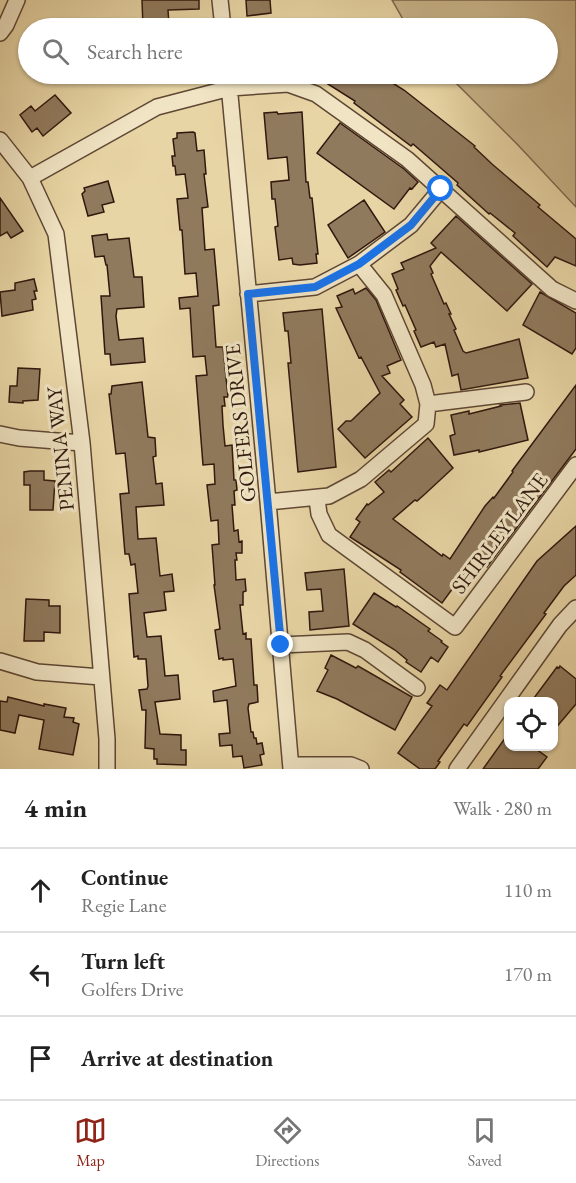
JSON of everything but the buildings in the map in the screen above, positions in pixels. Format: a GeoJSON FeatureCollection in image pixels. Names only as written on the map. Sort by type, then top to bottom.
{"type":"FeatureCollection","features":[{"type":"Feature","properties":{"kind":"street"},"geometry":{"type":"LineString","coordinates":[[0,33],[17,0]]}},
{"type":"Feature","properties":{"kind":"street"},"geometry":{"type":"LineString","coordinates":[[220,0],[222,18]]}},
{"type":"Feature","properties":{"kind":"street"},"geometry":{"type":"LineString","coordinates":[[30,178],[156,107],[221,84]]}},
{"type":"Feature","properties":{"kind":"street","name":"GOLFERS DRIVE"},"geometry":{"type":"LineString","coordinates":[[229,84],[291,767]]}},
{"type":"Feature","properties":{"kind":"street"},"geometry":{"type":"LineString","coordinates":[[288,84],[316,94],[407,159],[552,289],[576,301]]}},
{"type":"Feature","properties":{"kind":"street","name":"PENINA WAY"},"geometry":{"type":"LineString","coordinates":[[0,141],[30,178],[56,234],[82,443],[107,739],[107,769]]}},
{"type":"Feature","properties":{"kind":"street"},"geometry":{"type":"LineString","coordinates":[[248,294],[315,287],[359,264],[411,225],[441,189]]}},
{"type":"Feature","properties":{"kind":"street"},"geometry":{"type":"LineString","coordinates":[[268,502],[330,496],[361,479],[426,424],[428,404],[423,385],[384,295],[359,264]]}},
{"type":"Feature","properties":{"kind":"street"},"geometry":{"type":"LineString","coordinates":[[428,404],[526,392]]}},
{"type":"Feature","properties":{"kind":"street"},"geometry":{"type":"LineString","coordinates":[[0,434],[19,438],[82,443]]}},
{"type":"Feature","properties":{"kind":"street","name":"SHIRLEY LANE"},"geometry":{"type":"LineString","coordinates":[[317,499],[319,514],[329,536],[455,627],[576,465]]}},
{"type":"Feature","properties":{"kind":"street"},"geometry":{"type":"LineString","coordinates":[[457,769],[560,625],[576,608]]}},
{"type":"Feature","properties":{"kind":"street"},"geometry":{"type":"LineString","coordinates":[[281,645],[348,642],[365,650],[417,688]]}},
{"type":"Feature","properties":{"kind":"street"},"geometry":{"type":"LineString","coordinates":[[0,661],[37,672],[101,677]]}},
{"type":"Feature","properties":{"kind":"street"},"geometry":{"type":"LineString","coordinates":[[291,767],[351,765],[361,769]]}},
{"type":"Feature","properties":{"kind":"shaded area"},"geometry":{"type":"Polygon","coordinates":[[[392,0],[576,0],[576,207],[457,84],[558,84],[558,18],[402,18],[392,0]]]}},
{"type":"Feature","properties":{"kind":"route"},"geometry":{"type":"LineString","coordinates":[[281,645],[248,294],[315,287],[359,264],[411,225],[441,189]]}}]}
